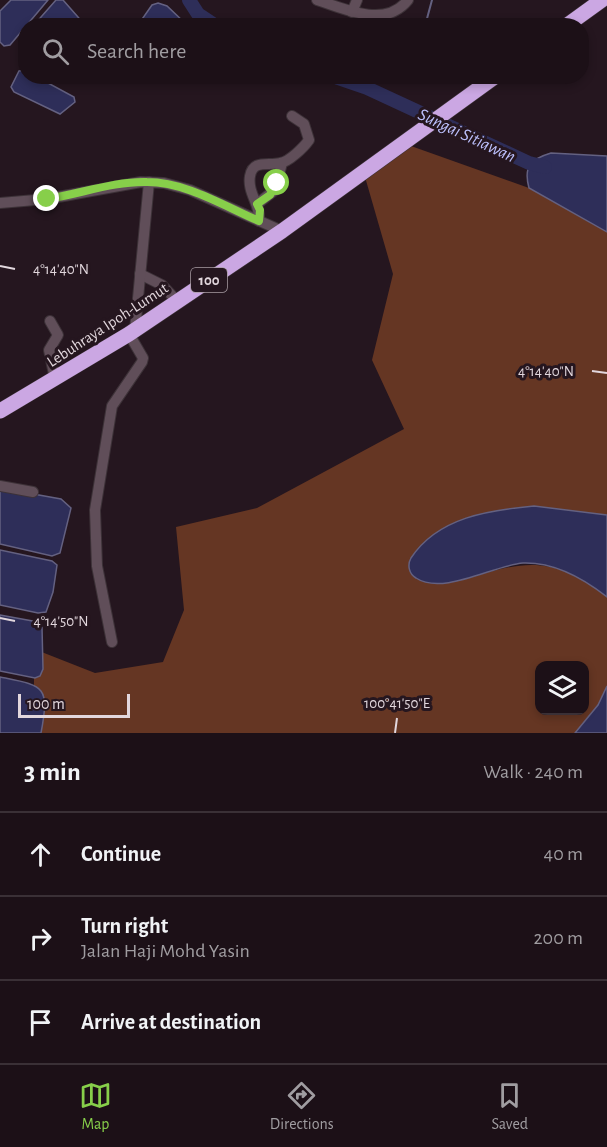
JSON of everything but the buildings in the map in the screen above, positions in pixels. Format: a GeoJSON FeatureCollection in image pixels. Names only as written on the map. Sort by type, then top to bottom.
{"type":"FeatureCollection","features":[{"type":"Feature","properties":{"kind":"highway"},"geometry":{"type":"LineString","coordinates":[[577,18],[602,0]]}},
{"type":"Feature","properties":{"kind":"highway","name":"Lebuhraya Ipoh-Lumut"},"geometry":{"type":"LineString","coordinates":[[0,411],[132,332],[282,231],[485,84]]}},
{"type":"Feature","properties":{"kind":"street"},"geometry":{"type":"LineString","coordinates":[[317,0],[369,16],[386,15],[403,7],[408,0]]}},
{"type":"Feature","properties":{"kind":"street"},"geometry":{"type":"LineString","coordinates":[[352,12],[357,0]]}},
{"type":"Feature","properties":{"kind":"street"},"geometry":{"type":"LineString","coordinates":[[257,204],[274,190],[282,163],[309,140],[304,124],[292,116]]}},
{"type":"Feature","properties":{"kind":"street"},"geometry":{"type":"LineString","coordinates":[[259,221],[260,210],[249,184],[252,170],[258,164],[282,163]]}},
{"type":"Feature","properties":{"kind":"street"},"geometry":{"type":"LineString","coordinates":[[0,203],[47,199],[149,182],[190,190],[282,231]]}},
{"type":"Feature","properties":{"kind":"street"},"geometry":{"type":"LineString","coordinates":[[112,642],[97,566],[93,525],[112,406],[143,358],[132,332],[149,182]]}},
{"type":"Feature","properties":{"kind":"street"},"geometry":{"type":"LineString","coordinates":[[140,274],[162,285],[177,301]]}},
{"type":"Feature","properties":{"kind":"street"},"geometry":{"type":"LineString","coordinates":[[50,321],[58,335],[49,350],[55,380]]}},
{"type":"Feature","properties":{"kind":"street"},"geometry":{"type":"LineString","coordinates":[[0,486],[33,492]]}},
{"type":"Feature","properties":{"kind":"shaded area"},"geometry":{"type":"Polygon","coordinates":[[[11,0],[48,0],[33,18],[18,18],[18,36],[10,45],[4,46],[0,42],[0,11],[11,0]]]}},
{"type":"Feature","properties":{"kind":"shaded area"},"geometry":{"type":"Polygon","coordinates":[[[56,0],[63,0],[79,18],[40,18],[56,0]]]}},
{"type":"Feature","properties":{"kind":"shaded area"},"geometry":{"type":"Polygon","coordinates":[[[158,3],[167,6],[180,18],[143,18],[152,5],[158,3]]]}},
{"type":"Feature","properties":{"kind":"shaded area"},"geometry":{"type":"Polygon","coordinates":[[[18,73],[18,84],[50,84],[74,97],[75,102],[60,114],[14,92],[11,87],[18,73]]]}},
{"type":"Feature","properties":{"kind":"shaded area"},"geometry":{"type":"Polygon","coordinates":[[[411,146],[529,188],[607,232],[607,515],[575,512],[463,580],[504,568],[538,565],[571,574],[607,597],[607,686],[598,705],[575,733],[34,733],[34,649],[95,673],[163,662],[184,610],[176,527],[257,508],[404,429],[372,360],[393,274],[365,177],[411,146]]]}},
{"type":"Feature","properties":{"kind":"shaded area"},"geometry":{"type":"Polygon","coordinates":[[[551,153],[607,156],[607,232],[529,188],[527,174],[530,164],[551,153]]]}},
{"type":"Feature","properties":{"kind":"shaded area"},"geometry":{"type":"Polygon","coordinates":[[[0,488],[61,499],[71,508],[60,553],[52,556],[0,544],[0,488]]]}},
{"type":"Feature","properties":{"kind":"shaded area"},"geometry":{"type":"Polygon","coordinates":[[[534,506],[607,515],[607,597],[568,572],[535,563],[511,565],[440,584],[427,583],[410,572],[411,558],[422,544],[435,533],[450,525],[483,513],[534,506]]]}},
{"type":"Feature","properties":{"kind":"shaded area"},"geometry":{"type":"Polygon","coordinates":[[[0,550],[52,561],[57,565],[53,592],[46,612],[38,613],[0,605],[0,550]]]}},
{"type":"Feature","properties":{"kind":"shaded area"},"geometry":{"type":"Polygon","coordinates":[[[0,615],[38,622],[42,627],[43,669],[40,676],[35,678],[0,671],[0,615]]]}},
{"type":"Feature","properties":{"kind":"shaded area"},"geometry":{"type":"Polygon","coordinates":[[[0,677],[26,683],[40,690],[45,705],[41,733],[0,733],[0,677]]]}},
{"type":"Feature","properties":{"kind":"shaded area"},"geometry":{"type":"Polygon","coordinates":[[[607,686],[607,733],[575,733],[598,705],[607,686]]]}},
{"type":"Feature","properties":{"kind":"waterway","name":"Sungai Sitiawan"},"geometry":{"type":"LineString","coordinates":[[189,0],[198,14],[204,18]]}},
{"type":"Feature","properties":{"kind":"waterway"},"geometry":{"type":"LineString","coordinates":[[427,18],[432,0]]}},
{"type":"Feature","properties":{"kind":"waterway","name":"Sungai Sitiawan"},"geometry":{"type":"LineString","coordinates":[[355,84],[529,163],[545,167]]}},
{"type":"Feature","properties":{"kind":"waterway"},"geometry":{"type":"LineString","coordinates":[[367,88],[371,84]]}},
{"type":"Feature","properties":{"kind":"route"},"geometry":{"type":"LineString","coordinates":[[47,199],[141,182],[164,183],[190,190],[259,221],[260,210],[257,204],[270,195],[277,183]]}}]}
